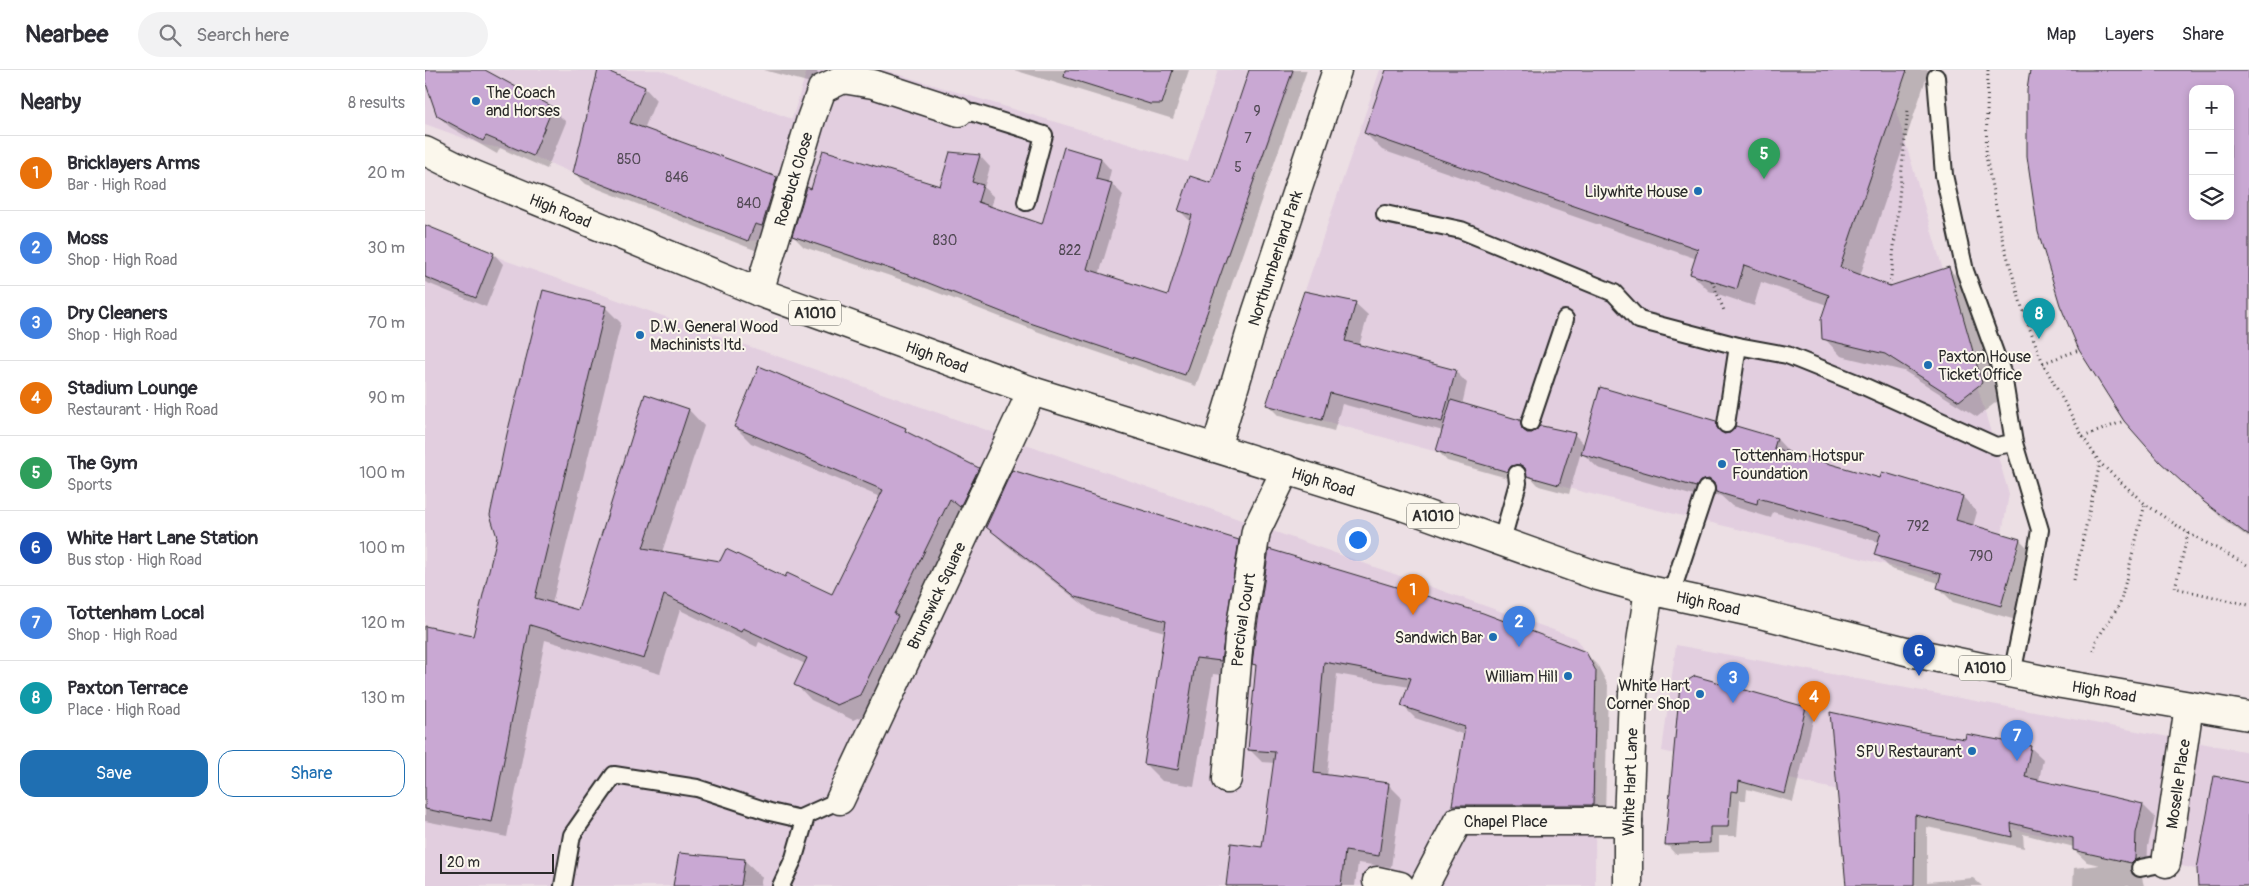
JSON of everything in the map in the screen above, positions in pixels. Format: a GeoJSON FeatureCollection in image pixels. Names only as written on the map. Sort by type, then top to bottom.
{"type":"FeatureCollection","features":[{"type":"Feature","properties":{"kind":"street","name":"Northumberland Park"},"geometry":{"type":"LineString","coordinates":[[1216,448],[1255,314],[1337,70]]}},
{"type":"Feature","properties":{"kind":"street","name":"Roebuck Close"},"geometry":{"type":"LineString","coordinates":[[759,292],[811,119],[822,89],[844,75],[959,112]]}},
{"type":"Feature","properties":{"kind":"street","name":"High Road"},"geometry":{"type":"LineString","coordinates":[[425,151],[465,171],[759,292],[1032,391],[1286,469],[1502,540],[1598,576],[1910,652],[2012,674],[2087,689],[2249,716]]}},
{"type":"Feature","properties":{"kind":"street","name":"Brunswick Square"},"geometry":{"type":"LineString","coordinates":[[840,800],[1032,391]]}},
{"type":"Feature","properties":{"kind":"street","name":"Percival Court"},"geometry":{"type":"LineString","coordinates":[[1227,778],[1239,638],[1256,531],[1286,469]]}},
{"type":"Feature","properties":{"kind":"street","name":"White Hart Lane"},"geometry":{"type":"LineString","coordinates":[[1628,886],[1628,821],[1633,694],[1660,592]]}},
{"type":"Feature","properties":{"kind":"street","name":"Moselle Place"},"geometry":{"type":"LineString","coordinates":[[2166,863],[2189,706]]}},
{"type":"Feature","properties":{"kind":"street","name":"Chapel Place"},"geometry":{"type":"LineString","coordinates":[[1424,886],[1458,821],[1628,821]]}},
{"type":"Feature","properties":{"kind":"lane"},"geometry":{"type":"LineString","coordinates":[[1936,77],[1946,185],[1965,271],[2003,375],[2014,443],[2040,530],[2012,674]]}},
{"type":"Feature","properties":{"kind":"lane"},"geometry":{"type":"LineString","coordinates":[[959,112],[974,113],[1044,135],[1026,202]]}},
{"type":"Feature","properties":{"kind":"lane"},"geometry":{"type":"LineString","coordinates":[[1385,214],[1461,230],[1614,293],[1639,320],[1738,346],[1787,355],[1859,384],[1996,446],[2014,443]]}},
{"type":"Feature","properties":{"kind":"lane"},"geometry":{"type":"LineString","coordinates":[[1530,423],[1565,319]]}},
{"type":"Feature","properties":{"kind":"lane"},"geometry":{"type":"LineString","coordinates":[[1726,424],[1738,346]]}},
{"type":"Feature","properties":{"kind":"lane"},"geometry":{"type":"LineString","coordinates":[[1502,540],[1518,484],[1517,474]]}},
{"type":"Feature","properties":{"kind":"lane"},"geometry":{"type":"LineString","coordinates":[[1660,592],[1706,489]]}},
{"type":"Feature","properties":{"kind":"lane"},"geometry":{"type":"LineString","coordinates":[[563,886],[572,835],[614,775],[697,788],[770,812],[805,820],[795,858],[781,886]]}},
{"type":"Feature","properties":{"kind":"lane"},"geometry":{"type":"LineString","coordinates":[[798,818],[840,800]]}},
{"type":"Feature","properties":{"kind":"lane"},"geometry":{"type":"LineString","coordinates":[[2140,868],[2166,863]]}},
{"type":"Feature","properties":{"kind":"path"},"geometry":{"type":"LineString","coordinates":[[1988,70],[1986,156],[2002,238],[2023,311],[2043,363],[2083,437],[2100,463],[2145,504],[2188,533],[2249,566]]}},
{"type":"Feature","properties":{"kind":"path"},"geometry":{"type":"LineString","coordinates":[[1891,286],[1909,99],[1936,77]]}},
{"type":"Feature","properties":{"kind":"path"},"geometry":{"type":"LineString","coordinates":[[2043,363],[2079,350]]}},
{"type":"Feature","properties":{"kind":"path"},"geometry":{"type":"LineString","coordinates":[[2083,437],[2123,421]]}},
{"type":"Feature","properties":{"kind":"path"},"geometry":{"type":"LineString","coordinates":[[2074,580],[2100,463]]}},
{"type":"Feature","properties":{"kind":"path"},"geometry":{"type":"LineString","coordinates":[[2094,652],[2096,641],[2120,604],[2145,504]]}},
{"type":"Feature","properties":{"kind":"path"},"geometry":{"type":"LineString","coordinates":[[2188,533],[2175,588],[2249,605]]}},
{"type":"Feature","properties":{"kind":"shaded area"},"geometry":{"type":"Polygon","coordinates":[[[425,70],[660,70],[792,119],[807,70],[884,70],[1188,162],[1218,70],[1295,70],[1185,375],[1027,322],[911,276],[796,238],[748,241],[603,186],[523,152],[483,145],[425,124],[425,70]]]}},
{"type":"Feature","properties":{"kind":"shaded area"},"geometry":{"type":"Polygon","coordinates":[[[1380,70],[1893,70],[1888,83],[2009,494],[1992,590],[1583,492],[1266,405],[1380,70]]]}},
{"type":"Feature","properties":{"kind":"shaded area"},"geometry":{"type":"Polygon","coordinates":[[[425,224],[507,261],[1576,638],[1596,671],[1595,886],[425,886],[425,224]]]}},
{"type":"Feature","properties":{"kind":"shaded area"},"geometry":{"type":"Polygon","coordinates":[[[1676,645],[2249,752],[2249,881],[1662,751],[1676,645]]]}},
{"type":"Feature","properties":{"kind":"building"},"geometry":{"type":"Polygon","coordinates":[[[425,70],[485,70],[553,107],[533,156],[486,136],[483,141],[437,116],[425,81],[425,70]]]}},
{"type":"Feature","properties":{"kind":"building"},"geometry":{"type":"Polygon","coordinates":[[[598,70],[605,70],[645,87],[630,123],[777,177],[762,226],[755,224],[748,241],[573,173],[598,70]]]}},
{"type":"Feature","properties":{"kind":"building"},"geometry":{"type":"Polygon","coordinates":[[[1065,70],[1173,70],[1162,104],[1150,104],[1064,77],[1065,70]]]}},
{"type":"Feature","properties":{"kind":"building"},"geometry":{"type":"Polygon","coordinates":[[[1249,70],[1293,70],[1185,375],[1027,322],[911,276],[792,236],[807,187],[811,189],[823,150],[940,186],[950,152],[980,155],[972,182],[983,185],[978,202],[1042,224],[1064,147],[1101,158],[1096,179],[1112,183],[1087,269],[1168,295],[1192,215],[1178,211],[1190,176],[1211,183],[1249,70]]]}},
{"type":"Feature","properties":{"kind":"building","name":"Lilywhite House"},"geometry":{"type":"Polygon","coordinates":[[[1386,70],[1907,70],[1840,267],[1890,286],[1949,267],[1982,383],[1959,401],[1885,354],[1822,339],[1821,319],[1829,295],[1744,265],[1737,289],[1690,274],[1698,249],[1364,133],[1386,70]]]}},
{"type":"Feature","properties":{"kind":"building"},"geometry":{"type":"Polygon","coordinates":[[[2030,70],[2249,70],[2249,536],[2204,502],[2160,462],[2124,421],[2079,350],[2060,305],[2038,232],[2027,156],[2027,90],[2030,70]]]}},
{"type":"Feature","properties":{"kind":"building"},"geometry":{"type":"Polygon","coordinates":[[[425,225],[494,253],[476,298],[425,277],[425,225]]]}},
{"type":"Feature","properties":{"kind":"building"},"geometry":{"type":"Polygon","coordinates":[[[543,290],[606,306],[535,598],[578,610],[645,394],[689,409],[643,548],[720,561],[726,549],[785,577],[787,573],[832,594],[883,490],[734,427],[759,366],[906,428],[905,431],[979,468],[960,507],[950,499],[894,614],[898,616],[860,695],[837,705],[794,685],[807,658],[743,628],[741,632],[664,595],[644,659],[530,625],[492,822],[425,809],[425,626],[473,636],[497,537],[490,515],[507,434],[543,290]]]}},
{"type":"Feature","properties":{"kind":"building"},"geometry":{"type":"Polygon","coordinates":[[[1304,291],[1356,302],[1345,341],[1456,370],[1442,422],[1330,393],[1322,420],[1266,405],[1304,291]]]}},
{"type":"Feature","properties":{"kind":"building","name":"Tottenham Hotspur Foundation"},"geometry":{"type":"Polygon","coordinates":[[[1600,387],[1716,421],[1717,428],[1724,434],[1730,433],[1736,426],[1777,438],[1774,448],[1880,478],[1882,472],[1963,496],[1956,520],[2020,539],[2001,606],[1937,588],[1941,574],[1874,555],[1881,532],[1758,498],[1757,504],[1716,492],[1714,483],[1709,479],[1700,481],[1696,487],[1581,454],[1600,387]]]}},
{"type":"Feature","properties":{"kind":"building"},"geometry":{"type":"Polygon","coordinates":[[[1451,400],[1520,420],[1522,429],[1527,433],[1532,433],[1542,426],[1575,433],[1559,485],[1527,476],[1525,468],[1521,465],[1511,466],[1508,472],[1436,451],[1451,400]]]}},
{"type":"Feature","properties":{"kind":"building"},"geometry":{"type":"Polygon","coordinates":[[[1012,470],[1239,540],[1221,661],[1196,658],[1178,770],[1144,764],[1166,621],[1076,597],[986,527],[1012,470]]]}},
{"type":"Feature","properties":{"kind":"building"},"geometry":{"type":"Polygon","coordinates":[[[1269,549],[1483,613],[1586,652],[1596,671],[1593,805],[1452,805],[1465,727],[1401,706],[1411,678],[1324,662],[1314,773],[1389,783],[1379,856],[1345,851],[1341,886],[1226,886],[1231,843],[1262,847],[1275,752],[1248,750],[1256,665],[1252,664],[1269,549]]]}},
{"type":"Feature","properties":{"kind":"building"},"geometry":{"type":"Polygon","coordinates":[[[1695,676],[1806,707],[1785,794],[1739,781],[1738,792],[1731,791],[1728,827],[1710,827],[1710,843],[1665,845],[1680,685],[1695,676]]]}},
{"type":"Feature","properties":{"kind":"building"},"geometry":{"type":"Polygon","coordinates":[[[1830,712],[1929,733],[1965,739],[1966,734],[2031,746],[2025,777],[2143,804],[2136,833],[2135,859],[2131,863],[2073,850],[2073,838],[2011,823],[2012,837],[1915,815],[1914,886],[1846,886],[1830,712]]]}},
{"type":"Feature","properties":{"kind":"building"},"geometry":{"type":"Polygon","coordinates":[[[2214,776],[2249,783],[2249,886],[2198,886],[2197,869],[2214,776]]]}},
{"type":"Feature","properties":{"kind":"building"},"geometry":{"type":"Polygon","coordinates":[[[679,853],[745,859],[741,886],[673,886],[679,853]]]}},
{"type":"Feature","properties":{"kind":"place","name":"The Coach and Horses"},"geometry":{"type":"Point","coordinates":[476,101]}},
{"type":"Feature","properties":{"kind":"place","name":"The Gym"},"geometry":{"type":"Point","coordinates":[1764,179]}},
{"type":"Feature","properties":{"kind":"place","name":"Lilywhite House"},"geometry":{"type":"Point","coordinates":[1698,191]}},
{"type":"Feature","properties":{"kind":"place","name":"D.W. General Wood Machinists ltd."},"geometry":{"type":"Point","coordinates":[640,335]}},
{"type":"Feature","properties":{"kind":"place","name":"Paxton Terrace"},"geometry":{"type":"Point","coordinates":[2039,339]}},
{"type":"Feature","properties":{"kind":"place","name":"Paxton House Ticket Office"},"geometry":{"type":"Point","coordinates":[1928,365]}},
{"type":"Feature","properties":{"kind":"place","name":"Tottenham Hotspur Foundation"},"geometry":{"type":"Point","coordinates":[1722,464]}},
{"type":"Feature","properties":{"kind":"place","name":"Bricklayers Arms"},"geometry":{"type":"Point","coordinates":[1413,615]}},
{"type":"Feature","properties":{"kind":"place","name":"Sandwich Bar"},"geometry":{"type":"Point","coordinates":[1493,637]}},
{"type":"Feature","properties":{"kind":"place","name":"Moss"},"geometry":{"type":"Point","coordinates":[1519,647]}},
{"type":"Feature","properties":{"kind":"place","name":"William Hill"},"geometry":{"type":"Point","coordinates":[1568,676]}},
{"type":"Feature","properties":{"kind":"place","name":"White Hart Lane Station"},"geometry":{"type":"Point","coordinates":[1919,676]}},
{"type":"Feature","properties":{"kind":"place","name":"White Hart Corner Shop"},"geometry":{"type":"Point","coordinates":[1700,694]}},
{"type":"Feature","properties":{"kind":"place","name":"Dry Cleaners"},"geometry":{"type":"Point","coordinates":[1733,703]}},
{"type":"Feature","properties":{"kind":"place","name":"Stadium Lounge"},"geometry":{"type":"Point","coordinates":[1814,722]}},
{"type":"Feature","properties":{"kind":"place","name":"SPU Restaurant"},"geometry":{"type":"Point","coordinates":[1972,751]}},
{"type":"Feature","properties":{"kind":"place","name":"Tottenham Local"},"geometry":{"type":"Point","coordinates":[2017,761]}}]}
